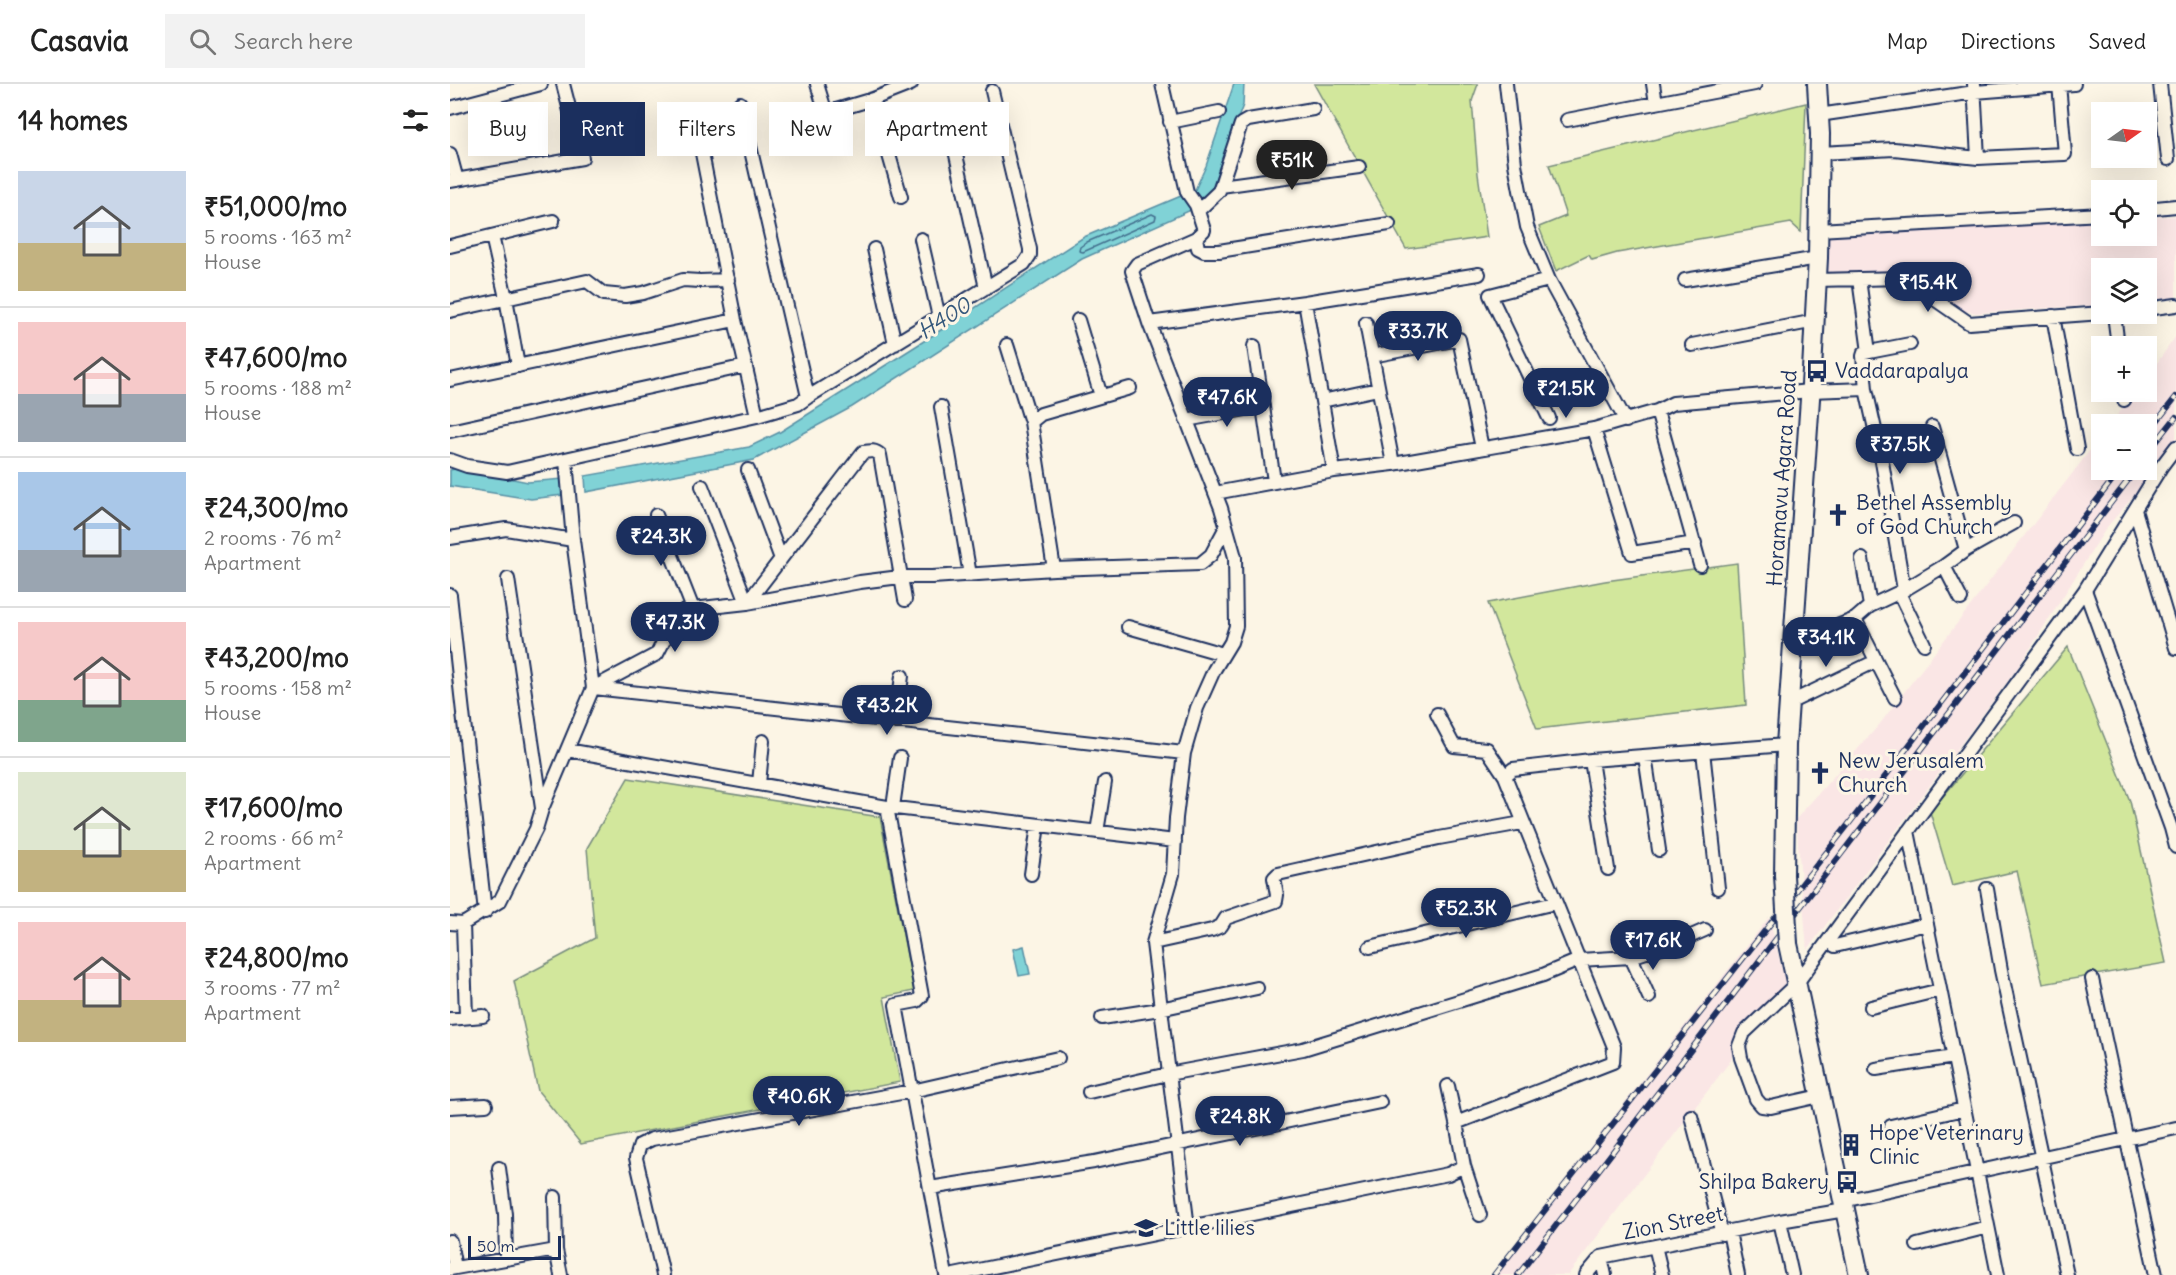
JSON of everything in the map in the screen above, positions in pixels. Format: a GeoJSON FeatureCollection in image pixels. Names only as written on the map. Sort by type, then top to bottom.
{"type":"FeatureCollection","features":[{"type":"Feature","properties":{"kind":"street"},"geometry":{"type":"LineString","coordinates":[[487,84],[490,97]]}},
{"type":"Feature","properties":{"kind":"street"},"geometry":{"type":"LineString","coordinates":[[450,108],[541,84]]}},
{"type":"Feature","properties":{"kind":"street"},"geometry":{"type":"LineString","coordinates":[[450,154],[453,181],[582,158],[563,84]]}},
{"type":"Feature","properties":{"kind":"street"},"geometry":{"type":"LineString","coordinates":[[817,84],[826,113],[873,99],[911,84]]}},
{"type":"Feature","properties":{"kind":"street"},"geometry":{"type":"LineString","coordinates":[[1162,84],[1187,192],[1197,208],[1204,230],[1196,238],[1134,267],[1132,271],[1149,323],[1215,493],[1235,557],[1236,627],[1231,642],[1214,670],[1197,708],[1184,753],[1173,874],[1153,943],[1188,1228]]}},
{"type":"Feature","properties":{"kind":"street"},"geometry":{"type":"LineString","coordinates":[[1506,84],[1515,164],[1527,227],[1549,280],[1626,421]]}},
{"type":"Feature","properties":{"kind":"street"},"geometry":{"type":"LineString","coordinates":[[1653,84],[1656,103]]}},
{"type":"Feature","properties":{"kind":"street"},"geometry":{"type":"LineString","coordinates":[[1567,120],[1755,84]]}},
{"type":"Feature","properties":{"kind":"street","name":"Horamavu Agara Road"},"geometry":{"type":"LineString","coordinates":[[1797,983],[1788,944],[1784,874],[1786,745],[1818,258],[1820,153],[1817,84]]}},
{"type":"Feature","properties":{"kind":"street"},"geometry":{"type":"LineString","coordinates":[[1819,115],[1975,88],[2074,84]]}},
{"type":"Feature","properties":{"kind":"street"},"geometry":{"type":"LineString","coordinates":[[2160,84],[2168,159]]}},
{"type":"Feature","properties":{"kind":"street"},"geometry":{"type":"LineString","coordinates":[[1820,153],[1894,149],[1978,158],[2065,154],[2059,85]]}},
{"type":"Feature","properties":{"kind":"street"},"geometry":{"type":"LineString","coordinates":[[1975,88],[1978,158]]}},
{"type":"Feature","properties":{"kind":"street"},"geometry":{"type":"LineString","coordinates":[[450,460],[467,466],[507,472],[567,466],[798,404],[1024,264],[1030,255],[1030,249],[992,91]]}},
{"type":"Feature","properties":{"kind":"street"},"geometry":{"type":"LineString","coordinates":[[873,99],[900,197]]}},
{"type":"Feature","properties":{"kind":"street"},"geometry":{"type":"LineString","coordinates":[[1197,208],[1215,197],[1221,186],[1241,124],[1248,120],[1313,109]]}},
{"type":"Feature","properties":{"kind":"street"},"geometry":{"type":"LineString","coordinates":[[1170,122],[1219,112]]}},
{"type":"Feature","properties":{"kind":"street"},"geometry":{"type":"LineString","coordinates":[[703,156],[735,320],[757,416]]}},
{"type":"Feature","properties":{"kind":"street"},"geometry":{"type":"LineString","coordinates":[[753,156],[808,398]]}},
{"type":"Feature","properties":{"kind":"street"},"geometry":{"type":"LineString","coordinates":[[956,156],[986,288]]}},
{"type":"Feature","properties":{"kind":"street"},"geometry":{"type":"LineString","coordinates":[[1221,186],[1359,167]]}},
{"type":"Feature","properties":{"kind":"street"},"geometry":{"type":"LineString","coordinates":[[2157,208],[2176,206]]}},
{"type":"Feature","properties":{"kind":"street"},"geometry":{"type":"LineString","coordinates":[[1818,230],[2091,215]]}},
{"type":"Feature","properties":{"kind":"street"},"geometry":{"type":"LineString","coordinates":[[450,246],[553,221]]}},
{"type":"Feature","properties":{"kind":"street"},"geometry":{"type":"LineString","coordinates":[[1196,238],[1198,248],[1204,251],[1220,251],[1389,224]]}},
{"type":"Feature","properties":{"kind":"street"},"geometry":{"type":"LineString","coordinates":[[492,236],[518,366]]}},
{"type":"Feature","properties":{"kind":"street"},"geometry":{"type":"LineString","coordinates":[[921,239],[939,317]]}},
{"type":"Feature","properties":{"kind":"street"},"geometry":{"type":"LineString","coordinates":[[874,249],[895,344]]}},
{"type":"Feature","properties":{"kind":"street"},"geometry":{"type":"LineString","coordinates":[[1685,280],[1818,258]]}},
{"type":"Feature","properties":{"kind":"street"},"geometry":{"type":"LineString","coordinates":[[1149,323],[1305,302],[1479,274]]}},
{"type":"Feature","properties":{"kind":"street"},"geometry":{"type":"LineString","coordinates":[[1859,279],[1869,352]]}},
{"type":"Feature","properties":{"kind":"street"},"geometry":{"type":"LineString","coordinates":[[1816,280],[1904,279],[1970,323],[2091,314]]}},
{"type":"Feature","properties":{"kind":"street"},"geometry":{"type":"LineString","coordinates":[[450,311],[587,281],[604,294],[625,296],[643,293],[683,280],[728,280]]}},
{"type":"Feature","properties":{"kind":"street"},"geometry":{"type":"LineString","coordinates":[[1549,280],[1490,295],[1549,418]]}},
{"type":"Feature","properties":{"kind":"street"},"geometry":{"type":"LineString","coordinates":[[1305,302],[1334,471]]}},
{"type":"Feature","properties":{"kind":"street"},"geometry":{"type":"LineString","coordinates":[[2157,308],[2176,305]]}},
{"type":"Feature","properties":{"kind":"street"},"geometry":{"type":"LineString","coordinates":[[2054,316],[2077,449]]}},
{"type":"Feature","properties":{"kind":"street"},"geometry":{"type":"LineString","coordinates":[[450,380],[735,320]]}},
{"type":"Feature","properties":{"kind":"street"},"geometry":{"type":"LineString","coordinates":[[1078,320],[1101,396]]}},
{"type":"Feature","properties":{"kind":"street"},"geometry":{"type":"LineString","coordinates":[[1692,345],[1815,321]]}},
{"type":"Feature","properties":{"kind":"street"},"geometry":{"type":"LineString","coordinates":[[1365,323],[1393,464]]}},
{"type":"Feature","properties":{"kind":"street"},"geometry":{"type":"LineString","coordinates":[[1372,356],[1459,339],[1482,448]]}},
{"type":"Feature","properties":{"kind":"street"},"geometry":{"type":"LineString","coordinates":[[1910,344],[1864,353],[1863,356],[1866,389],[1881,456],[1901,591],[1924,644]]}},
{"type":"Feature","properties":{"kind":"street"},"geometry":{"type":"LineString","coordinates":[[1007,345],[1031,422],[1030,428],[1054,569]]}},
{"type":"Feature","properties":{"kind":"street"},"geometry":{"type":"LineString","coordinates":[[1254,346],[1274,481]]}},
{"type":"Feature","properties":{"kind":"street"},"geometry":{"type":"LineString","coordinates":[[450,431],[746,366]]}},
{"type":"Feature","properties":{"kind":"street"},"geometry":{"type":"LineString","coordinates":[[1031,422],[1041,414],[1130,388]]}},
{"type":"Feature","properties":{"kind":"street"},"geometry":{"type":"LineString","coordinates":[[1322,401],[1378,389]]}},
{"type":"Feature","properties":{"kind":"street"},"geometry":{"type":"LineString","coordinates":[[1215,493],[1274,481],[1393,464],[1594,429],[1657,411],[1673,403],[1810,391],[1866,389]]}},
{"type":"Feature","properties":{"kind":"street"},"geometry":{"type":"LineString","coordinates":[[1186,420],[1263,406]]}},
{"type":"Feature","properties":{"kind":"street"},"geometry":{"type":"LineString","coordinates":[[941,407],[970,575]]}},
{"type":"Feature","properties":{"kind":"street"},"geometry":{"type":"LineString","coordinates":[[1657,411],[1700,565]]}},
{"type":"Feature","properties":{"kind":"street"},"geometry":{"type":"LineString","coordinates":[[1932,427],[1966,550]]}},
{"type":"Feature","properties":{"kind":"street"},"geometry":{"type":"LineString","coordinates":[[1594,429],[1632,553],[1695,543]]}},
{"type":"Feature","properties":{"kind":"street"},"geometry":{"type":"LineString","coordinates":[[1820,1096],[1771,1107],[1762,1106],[1756,1099],[1741,1058],[1739,1046],[1744,1034],[1797,983],[2085,590],[2161,467],[2176,447]]}},
{"type":"Feature","properties":{"kind":"street"},"geometry":{"type":"LineString","coordinates":[[747,603],[864,452],[873,451],[880,455],[905,600]]}},
{"type":"Feature","properties":{"kind":"street"},"geometry":{"type":"LineString","coordinates":[[2161,467],[2176,462]]}},
{"type":"Feature","properties":{"kind":"street"},"geometry":{"type":"LineString","coordinates":[[450,923],[463,924],[501,901],[536,829],[542,809],[593,688],[573,540],[567,466]]}},
{"type":"Feature","properties":{"kind":"street"},"geometry":{"type":"LineString","coordinates":[[748,470],[781,559]]}},
{"type":"Feature","properties":{"kind":"street"},"geometry":{"type":"LineString","coordinates":[[702,486],[747,603]]}},
{"type":"Feature","properties":{"kind":"street"},"geometry":{"type":"LineString","coordinates":[[2135,510],[2176,648]]}},
{"type":"Feature","properties":{"kind":"street"},"geometry":{"type":"LineString","coordinates":[[656,515],[693,609]]}},
{"type":"Feature","properties":{"kind":"street"},"geometry":{"type":"LineString","coordinates":[[1794,643],[1855,619],[1870,606],[1901,591],[2014,523]]}},
{"type":"Feature","properties":{"kind":"street"},"geometry":{"type":"LineString","coordinates":[[593,688],[657,654],[675,619],[680,613],[693,609],[747,603],[838,585],[900,577],[932,578],[1054,569],[1200,564],[1211,555],[1227,527]]}},
{"type":"Feature","properties":{"kind":"street"},"geometry":{"type":"LineString","coordinates":[[450,538],[506,529],[573,540]]}},
{"type":"Feature","properties":{"kind":"street"},"geometry":{"type":"LineString","coordinates":[[1862,559],[1870,606]]}},
{"type":"Feature","properties":{"kind":"street"},"geometry":{"type":"LineString","coordinates":[[1944,566],[1961,599]]}},
{"type":"Feature","properties":{"kind":"street"},"geometry":{"type":"LineString","coordinates":[[508,579],[542,809]]}},
{"type":"Feature","properties":{"kind":"street"},"geometry":{"type":"LineString","coordinates":[[2085,590],[2174,828],[2176,847]]}},
{"type":"Feature","properties":{"kind":"street"},"geometry":{"type":"LineString","coordinates":[[450,595],[485,912]]}},
{"type":"Feature","properties":{"kind":"street"},"geometry":{"type":"LineString","coordinates":[[1855,619],[1895,698]]}},
{"type":"Feature","properties":{"kind":"street"},"geometry":{"type":"LineString","coordinates":[[1128,627],[1223,654]]}},
{"type":"Feature","properties":{"kind":"street"},"geometry":{"type":"LineString","coordinates":[[1789,703],[1876,661]]}},
{"type":"Feature","properties":{"kind":"street"},"geometry":{"type":"LineString","coordinates":[[896,722],[902,676]]}},
{"type":"Feature","properties":{"kind":"street"},"geometry":{"type":"LineString","coordinates":[[593,688],[1184,753]]}},
{"type":"Feature","properties":{"kind":"street"},"geometry":{"type":"LineString","coordinates":[[1437,714],[1454,746],[1487,749],[1505,776],[1614,1047],[1613,1062],[1456,1123]]}},
{"type":"Feature","properties":{"kind":"street"},"geometry":{"type":"LineString","coordinates":[[759,784],[763,741]]}},
{"type":"Feature","properties":{"kind":"street"},"geometry":{"type":"LineString","coordinates":[[1505,776],[1513,769],[1591,760],[1786,745]]}},
{"type":"Feature","properties":{"kind":"street"},"geometry":{"type":"LineString","coordinates":[[567,750],[890,807],[1175,841]]}},
{"type":"Feature","properties":{"kind":"street"},"geometry":{"type":"LineString","coordinates":[[1703,751],[1718,888]]}},
{"type":"Feature","properties":{"kind":"street"},"geometry":{"type":"LineString","coordinates":[[1645,756],[1659,850]]}},
{"type":"Feature","properties":{"kind":"street"},"geometry":{"type":"LineString","coordinates":[[900,758],[890,807],[922,996],[917,1001],[896,1005],[946,1275]]}},
{"type":"Feature","properties":{"kind":"street"},"geometry":{"type":"LineString","coordinates":[[1591,760],[1608,869]]}},
{"type":"Feature","properties":{"kind":"street"},"geometry":{"type":"LineString","coordinates":[[1097,832],[1105,782]]}},
{"type":"Feature","properties":{"kind":"street"},"geometry":{"type":"LineString","coordinates":[[1153,943],[1212,930],[1221,926],[1226,918],[1276,901],[1274,878],[1278,874],[1439,838],[1522,823]]}},
{"type":"Feature","properties":{"kind":"street"},"geometry":{"type":"LineString","coordinates":[[1031,874],[1038,825]]}},
{"type":"Feature","properties":{"kind":"street"},"geometry":{"type":"LineString","coordinates":[[1908,831],[1998,1275]]}},
{"type":"Feature","properties":{"kind":"street"},"geometry":{"type":"LineString","coordinates":[[1987,889],[2001,970],[2067,1275]]}},
{"type":"Feature","properties":{"kind":"street"},"geometry":{"type":"LineString","coordinates":[[1370,947],[1555,903]]}},
{"type":"Feature","properties":{"kind":"street"},"geometry":{"type":"LineString","coordinates":[[463,924],[465,1017]]}},
{"type":"Feature","properties":{"kind":"street"},"geometry":{"type":"LineString","coordinates":[[1835,946],[1927,924]]}},
{"type":"Feature","properties":{"kind":"street"},"geometry":{"type":"LineString","coordinates":[[1089,1092],[1168,1074],[1303,1049],[1543,975],[1579,960],[1631,957],[1705,930]]}},
{"type":"Feature","properties":{"kind":"street"},"geometry":{"type":"LineString","coordinates":[[1631,957],[1649,997]]}},
{"type":"Feature","properties":{"kind":"street"},"geometry":{"type":"LineString","coordinates":[[2092,979],[2156,1275]]}},
{"type":"Feature","properties":{"kind":"street"},"geometry":{"type":"LineString","coordinates":[[1797,983],[1860,1275]]}},
{"type":"Feature","properties":{"kind":"street"},"geometry":{"type":"LineString","coordinates":[[1102,1018],[1160,1009],[1257,988]]}},
{"type":"Feature","properties":{"kind":"street"},"geometry":{"type":"LineString","coordinates":[[1871,1007],[1940,990]]}},
{"type":"Feature","properties":{"kind":"street"},"geometry":{"type":"LineString","coordinates":[[450,1019],[483,1016]]}},
{"type":"Feature","properties":{"kind":"street"},"geometry":{"type":"LineString","coordinates":[[1876,1069],[1954,1057]]}},
{"type":"Feature","properties":{"kind":"street"},"geometry":{"type":"LineString","coordinates":[[663,1275],[636,1158],[640,1145],[652,1139],[912,1091],[1058,1058]]}},
{"type":"Feature","properties":{"kind":"street"},"geometry":{"type":"LineString","coordinates":[[1448,1086],[1464,1166],[1480,1215]]}},
{"type":"Feature","properties":{"kind":"street"},"geometry":{"type":"LineString","coordinates":[[930,1188],[1094,1162],[1380,1102]]}},
{"type":"Feature","properties":{"kind":"street"},"geometry":{"type":"LineString","coordinates":[[450,1107],[486,1105]]}},
{"type":"Feature","properties":{"kind":"street"},"geometry":{"type":"LineString","coordinates":[[1891,1126],[1964,1109]]}},
{"type":"Feature","properties":{"kind":"street"},"geometry":{"type":"LineString","coordinates":[[1691,1116],[1738,1275]]}},
{"type":"Feature","properties":{"kind":"street","name":"Zion Street"},"geometry":{"type":"LineString","coordinates":[[1586,1275],[1601,1257],[1779,1221],[1977,1171],[2176,1128]]}},
{"type":"Feature","properties":{"kind":"street"},"geometry":{"type":"LineString","coordinates":[[954,1275],[1448,1174],[1464,1166]]}},
{"type":"Feature","properties":{"kind":"street"},"geometry":{"type":"LineString","coordinates":[[499,1168],[505,1214],[506,1259]]}},
{"type":"Feature","properties":{"kind":"street"},"geometry":{"type":"LineString","coordinates":[[555,1197],[556,1250],[561,1275]]}},
{"type":"Feature","properties":{"kind":"street"},"geometry":{"type":"LineString","coordinates":[[1779,1221],[1792,1275]]}},
{"type":"Feature","properties":{"kind":"street"},"geometry":{"type":"LineString","coordinates":[[1917,1245],[1988,1227]]}},
{"type":"Feature","properties":{"kind":"street"},"geometry":{"type":"LineString","coordinates":[[450,1240],[452,1269],[556,1250]]}},
{"type":"Feature","properties":{"kind":"street"},"geometry":{"type":"LineString","coordinates":[[1655,1246],[1662,1275]]}},
{"type":"Feature","properties":{"kind":"street"},"geometry":{"type":"LineString","coordinates":[[1601,1257],[1605,1275]]}},
{"type":"Feature","properties":{"kind":"shaded area"},"geometry":{"type":"Polygon","coordinates":[[[2176,216],[2176,302],[2157,303],[2157,258],[2091,258],[2091,306],[1976,313],[1961,310],[1901,272],[1826,277],[1826,235],[2091,221],[2091,246],[2157,246],[2157,217],[2176,216]]]}},
{"type":"Feature","properties":{"kind":"shaded area"},"geometry":{"type":"Polygon","coordinates":[[[2176,336],[2176,447],[2157,469],[2157,414],[2118,414],[2128,402],[2157,402],[2157,363],[2176,336]]]}},
{"type":"Feature","properties":{"kind":"shaded area"},"geometry":{"type":"Polygon","coordinates":[[[2091,449],[2091,480],[2148,480],[2107,527],[2019,666],[1807,950],[1796,819],[1879,725],[2091,449]]]}},
{"type":"Feature","properties":{"kind":"shaded area"},"geometry":{"type":"Polygon","coordinates":[[[1769,917],[1786,985],[1741,1030],[1731,1060],[1568,1275],[1491,1275],[1769,917]]]}},
{"type":"Feature","properties":{"kind":"green space"},"geometry":{"type":"Polygon","coordinates":[[[1314,84],[1478,84],[1472,101],[1478,174],[1487,237],[1406,249],[1314,84]]]}},
{"type":"Feature","properties":{"kind":"green space"},"geometry":{"type":"Polygon","coordinates":[[[1806,103],[1801,232],[1791,223],[1617,253],[1592,260],[1589,255],[1556,271],[1539,227],[1566,216],[1549,165],[1806,103]]]}},
{"type":"Feature","properties":{"kind":"green space"},"geometry":{"type":"Polygon","coordinates":[[[1737,563],[1746,705],[1537,729],[1488,603],[1605,581],[1737,563]]]}},
{"type":"Feature","properties":{"kind":"green space"},"geometry":{"type":"Polygon","coordinates":[[[2068,647],[2130,801],[2166,963],[2043,984],[2017,871],[1952,886],[1930,812],[2068,647]]]}},
{"type":"Feature","properties":{"kind":"green space"},"geometry":{"type":"Polygon","coordinates":[[[628,778],[880,817],[914,991],[884,997],[900,1082],[581,1144],[538,1091],[514,981],[595,938],[587,848],[628,778]]]}},
{"type":"Feature","properties":{"kind":"water"},"geometry":{"type":"Polygon","coordinates":[[[1234,84],[1244,84],[1243,105],[1210,193],[1204,201],[1194,192],[1206,166],[1234,84]]]}},
{"type":"Feature","properties":{"kind":"water"},"geometry":{"type":"Polygon","coordinates":[[[1181,196],[1191,210],[1082,259],[852,407],[754,460],[586,492],[585,476],[749,447],[780,432],[1084,237],[1181,196]]]}},
{"type":"Feature","properties":{"kind":"water"},"geometry":{"type":"Polygon","coordinates":[[[459,468],[528,482],[563,479],[563,495],[531,499],[450,486],[450,470],[459,468]]]}},
{"type":"Feature","properties":{"kind":"water"},"geometry":{"type":"Polygon","coordinates":[[[1024,946],[1030,974],[1019,976],[1013,949],[1024,946]]]}},
{"type":"Feature","properties":{"kind":"railway"},"geometry":{"type":"LineString","coordinates":[[2157,421],[2176,397]]}},
{"type":"Feature","properties":{"kind":"railway"},"geometry":{"type":"LineString","coordinates":[[2157,441],[2176,417]]}},
{"type":"Feature","properties":{"kind":"railway"},"geometry":{"type":"LineString","coordinates":[[1494,1275],[1848,825],[2112,480]]}},
{"type":"Feature","properties":{"kind":"railway"},"geometry":{"type":"LineString","coordinates":[[1518,1275],[2128,480]]}},
{"type":"Feature","properties":{"kind":"place","name":"Vaddarapalya"},"geometry":{"type":"Point","coordinates":[1817,371]}},
{"type":"Feature","properties":{"kind":"place","name":"Bethel Assembly of God Church"},"geometry":{"type":"Point","coordinates":[1838,515]}},
{"type":"Feature","properties":{"kind":"place","name":"New Jerusalem Church"},"geometry":{"type":"Point","coordinates":[1820,773]}},
{"type":"Feature","properties":{"kind":"place","name":"Hope Veterinary Clinic"},"geometry":{"type":"Point","coordinates":[1851,1145]}},
{"type":"Feature","properties":{"kind":"place","name":"Shilpa Bakery"},"geometry":{"type":"Point","coordinates":[1847,1182]}},
{"type":"Feature","properties":{"kind":"place","name":"Little lilies"},"geometry":{"type":"Point","coordinates":[1146,1228]}},
{"type":"Feature","properties":{"kind":"water label","name":"H400"},"geometry":{"type":"Point","coordinates":[944,318]}}]}
